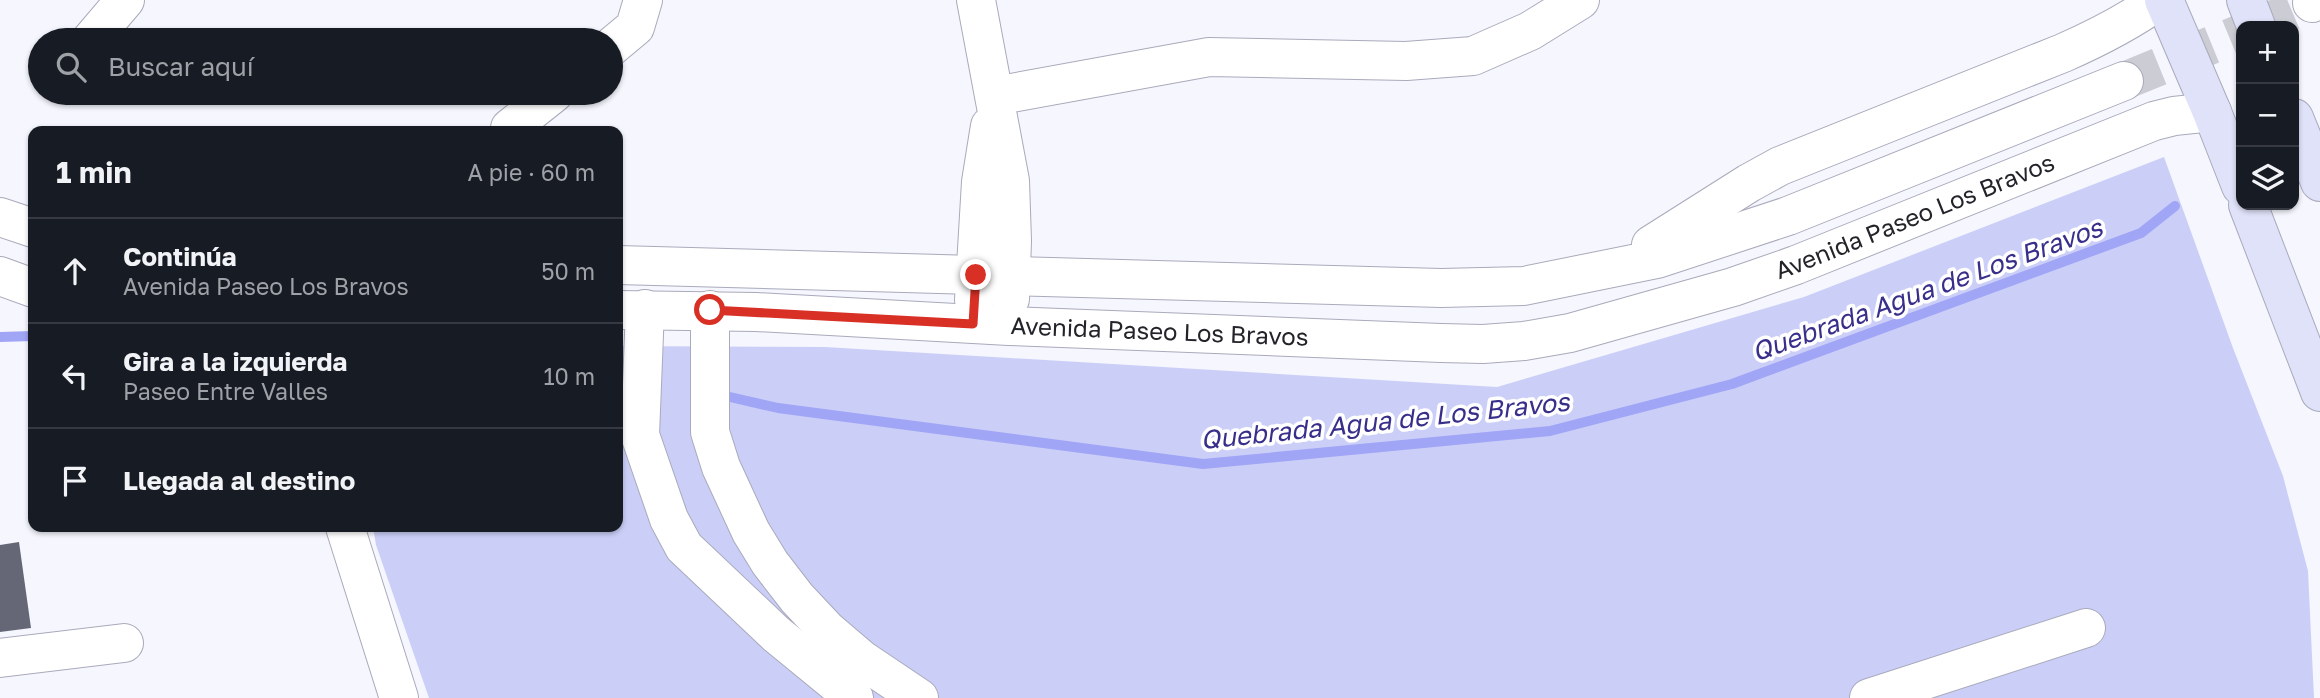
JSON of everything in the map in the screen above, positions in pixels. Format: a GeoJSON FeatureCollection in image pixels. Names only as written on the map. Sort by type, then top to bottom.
{"type":"FeatureCollection","features":[{"type":"Feature","properties":{"kind":"main road"},"geometry":{"type":"LineString","coordinates":[[2162,0],[2213,112],[2236,173]]}},
{"type":"Feature","properties":{"kind":"main road"},"geometry":{"type":"LineString","coordinates":[[2246,0],[2254,21]]}},
{"type":"Feature","properties":{"kind":"main road"},"geometry":{"type":"LineString","coordinates":[[2299,104],[2320,123]]}},
{"type":"Feature","properties":{"kind":"main road"},"geometry":{"type":"LineString","coordinates":[[2299,130],[2320,181]]}},
{"type":"Feature","properties":{"kind":"main road"},"geometry":{"type":"LineString","coordinates":[[2250,210],[2320,392]]}},
{"type":"Feature","properties":{"kind":"street"},"geometry":{"type":"LineString","coordinates":[[101,28],[125,0]]}},
{"type":"Feature","properties":{"kind":"street"},"geometry":{"type":"LineString","coordinates":[[623,37],[635,27],[643,0]]}},
{"type":"Feature","properties":{"kind":"street"},"geometry":{"type":"LineString","coordinates":[[976,0],[1010,181],[993,275],[991,325]]}},
{"type":"Feature","properties":{"kind":"street"},"geometry":{"type":"LineString","coordinates":[[995,96],[1209,57],[1406,61],[1474,55],[1530,31],[1580,0]]}},
{"type":"Feature","properties":{"kind":"street","name":"Avenida Paseo Los Bravos"},"geometry":{"type":"LineString","coordinates":[[1599,271],[1678,230],[1780,166],[2073,49],[2133,19],[2162,0]]}},
{"type":"Feature","properties":{"kind":"street","name":"Avenida Paseo Los Bravos"},"geometry":{"type":"LineString","coordinates":[[623,265],[1441,288],[1524,286],[1657,259],[1788,216],[2124,81]]}},
{"type":"Feature","properties":{"kind":"street"},"geometry":{"type":"LineString","coordinates":[[513,126],[539,105]]}},
{"type":"Feature","properties":{"kind":"street","name":"Avenida Paseo Los Bravos"},"geometry":{"type":"LineString","coordinates":[[631,310],[710,310],[991,325],[1483,344],[1524,341],[1570,333],[1688,301],[1796,265],[2154,121],[2184,114],[2213,112]]}},
{"type":"Feature","properties":{"kind":"street","name":"Avenida Paseo Los Bravos"},"geometry":{"type":"LineString","coordinates":[[1615,321],[1788,216]]}},
{"type":"Feature","properties":{"kind":"street"},"geometry":{"type":"LineString","coordinates":[[0,217],[28,226]]}},
{"type":"Feature","properties":{"kind":"street"},"geometry":{"type":"LineString","coordinates":[[0,275],[28,287]]}},
{"type":"Feature","properties":{"kind":"street"},"geometry":{"type":"LineString","coordinates":[[631,310],[640,435],[669,519],[684,547],[776,634],[861,659],[919,698]]}},
{"type":"Feature","properties":{"kind":"street"},"geometry":{"type":"LineString","coordinates":[[710,310],[710,432],[721,467],[751,533],[797,598],[816,644],[854,698]]}},
{"type":"Feature","properties":{"kind":"street"},"geometry":{"type":"LineString","coordinates":[[347,532],[399,698]]}},
{"type":"Feature","properties":{"kind":"street"},"geometry":{"type":"LineString","coordinates":[[1869,698],[2086,628]]}},
{"type":"Feature","properties":{"kind":"street"},"geometry":{"type":"LineString","coordinates":[[0,658],[124,643]]}},
{"type":"Feature","properties":{"kind":"shaded area"},"geometry":{"type":"Polygon","coordinates":[[[2164,157],[2233,348],[2283,476],[2308,571],[2314,698],[429,698],[376,545],[374,532],[623,532],[623,346],[825,347],[1497,387],[1804,297],[2164,157]]]}},
{"type":"Feature","properties":{"kind":"building"},"geometry":{"type":"Polygon","coordinates":[[[19,542],[31,628],[0,632],[0,545],[19,542]]]}},
{"type":"Feature","properties":{"kind":"waterway","name":"Quebrada Agua de Los Bravos"},"geometry":{"type":"LineString","coordinates":[[730,397],[778,408],[1203,464],[1550,431],[1732,384],[2141,233],[2175,206]]}},
{"type":"Feature","properties":{"kind":"waterway","name":"Quebrada Agua de Los Bravos"},"geometry":{"type":"LineString","coordinates":[[0,337],[28,336]]}},
{"type":"Feature","properties":{"kind":"tunnel"},"geometry":{"type":"LineString","coordinates":[[2269,21],[2312,3]]}},
{"type":"Feature","properties":{"kind":"tunnel"},"geometry":{"type":"LineString","coordinates":[[2124,81],[2236,35]]}},
{"type":"Feature","properties":{"kind":"route"},"geometry":{"type":"LineString","coordinates":[[710,310],[973,324],[976,275]]}}]}
